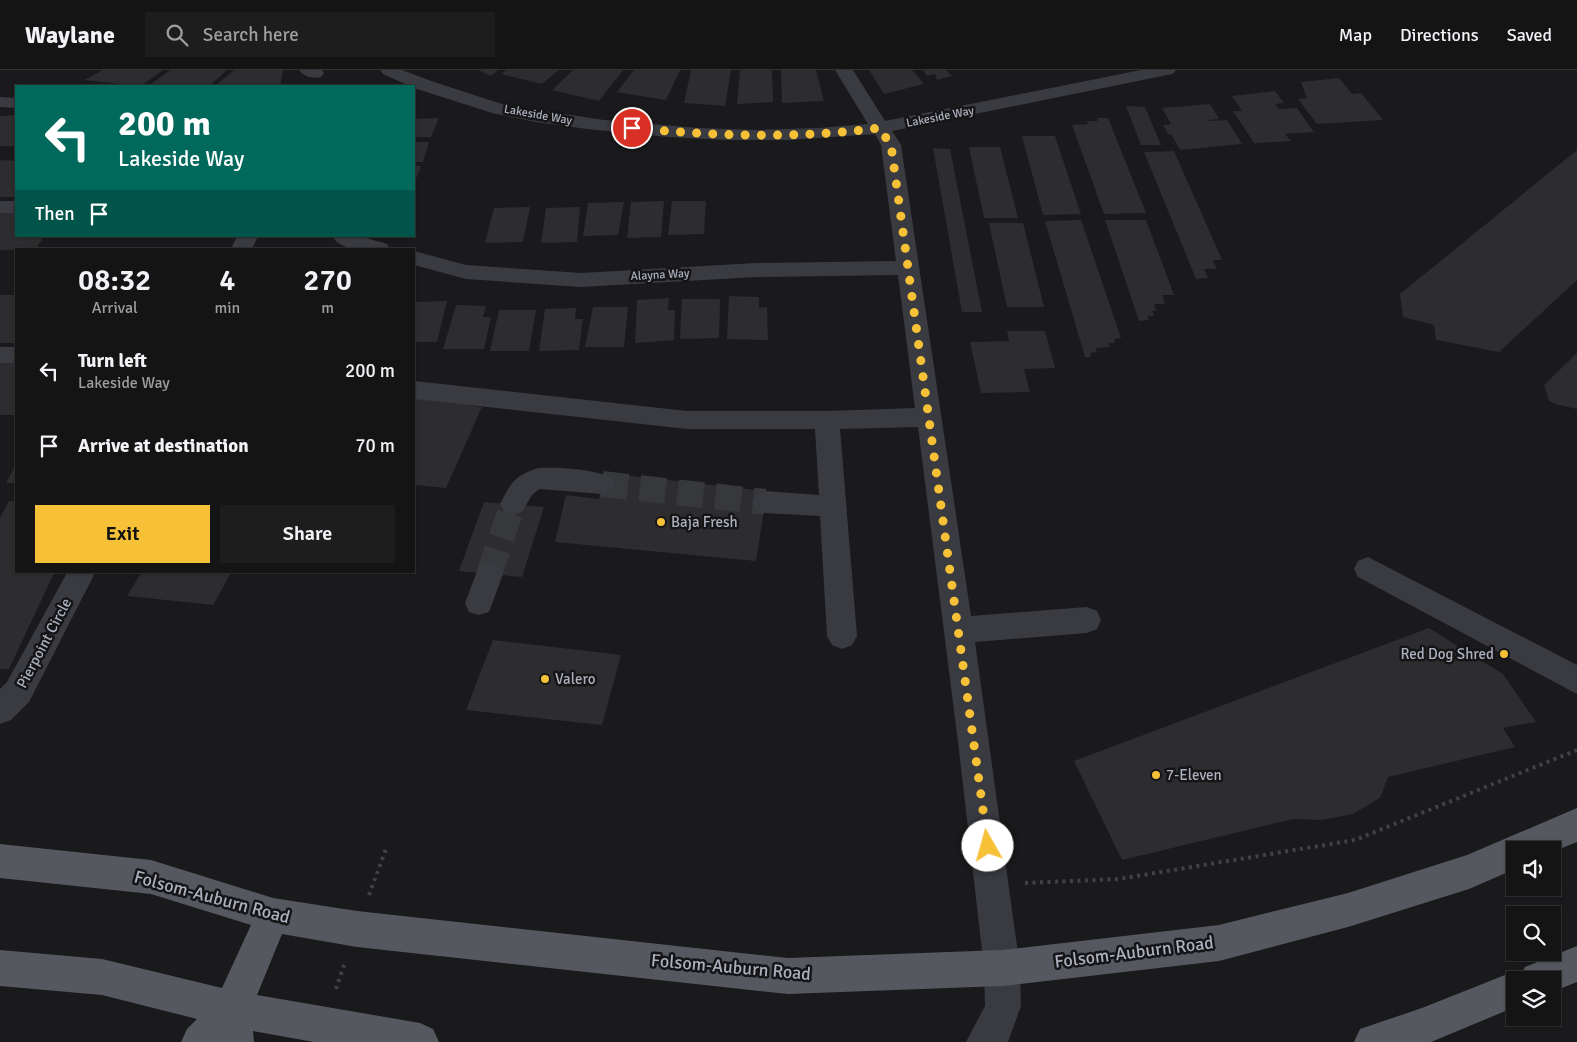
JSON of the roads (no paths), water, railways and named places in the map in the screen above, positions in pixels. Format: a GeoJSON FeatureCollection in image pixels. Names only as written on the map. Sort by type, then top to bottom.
{"type":"FeatureCollection","features":[{"type":"Feature","properties":{"kind":"main road"},"geometry":{"type":"LineString","coordinates":[[1540,841],[1577,825]]}},
{"type":"Feature","properties":{"kind":"main road","name":"Folsom-Auburn Road"},"geometry":{"type":"LineString","coordinates":[[0,861],[151,877],[273,915],[357,929],[788,976],[1002,968],[1218,943],[1348,910],[1469,872],[1506,856]]}},
{"type":"Feature","properties":{"kind":"main road"},"geometry":{"type":"LineString","coordinates":[[200,1042],[233,1026],[273,915]]}},
{"type":"Feature","properties":{"kind":"main road"},"geometry":{"type":"LineString","coordinates":[[1560,971],[1577,964]]}},
{"type":"Feature","properties":{"kind":"main road"},"geometry":{"type":"LineString","coordinates":[[0,968],[102,977],[233,1026],[420,1042]]}},
{"type":"Feature","properties":{"kind":"main road"},"geometry":{"type":"LineString","coordinates":[[1373,1042],[1422,1027],[1506,993]]}},
{"type":"Feature","properties":{"kind":"street"},"geometry":{"type":"LineString","coordinates":[[844,70],[891,145],[959,630],[1002,968],[1003,1006],[993,1032],[984,1042]]}},
{"type":"Feature","properties":{"kind":"street","name":"Lakeside Way"},"geometry":{"type":"LineString","coordinates":[[394,78],[502,109],[596,125],[726,136],[834,134],[879,128],[1166,70]]}},
{"type":"Feature","properties":{"kind":"street"},"geometry":{"type":"LineString","coordinates":[[0,102],[15,103]]}},
{"type":"Feature","properties":{"kind":"street"},"geometry":{"type":"LineString","coordinates":[[0,207],[15,207]]}},
{"type":"Feature","properties":{"kind":"street"},"geometry":{"type":"LineString","coordinates":[[343,237],[376,248]]}},
{"type":"Feature","properties":{"kind":"street","name":"Alayna Way"},"geometry":{"type":"LineString","coordinates":[[415,258],[466,272],[581,280],[756,270],[908,268]]}},
{"type":"Feature","properties":{"kind":"street"},"geometry":{"type":"LineString","coordinates":[[0,355],[15,355]]}},
{"type":"Feature","properties":{"kind":"street"},"geometry":{"type":"LineString","coordinates":[[415,390],[687,420],[929,418]]}},
{"type":"Feature","properties":{"kind":"street"},"geometry":{"type":"LineString","coordinates":[[827,420],[842,636]]}},
{"type":"Feature","properties":{"kind":"street"},"geometry":{"type":"LineString","coordinates":[[514,504],[521,490],[533,479],[551,478],[602,484]]}},
{"type":"Feature","properties":{"kind":"street"},"geometry":{"type":"LineString","coordinates":[[765,502],[812,506],[833,505]]}},
{"type":"Feature","properties":{"kind":"street"},"geometry":{"type":"LineString","coordinates":[[1368,569],[1577,680]]}},
{"type":"Feature","properties":{"kind":"street","name":"Pierpoint Circle"},"geometry":{"type":"LineString","coordinates":[[0,710],[18,692],[81,573]]}},
{"type":"Feature","properties":{"kind":"street"},"geometry":{"type":"LineString","coordinates":[[478,603],[489,574]]}},
{"type":"Feature","properties":{"kind":"street"},"geometry":{"type":"LineString","coordinates":[[959,630],[1087,620]]}},
{"type":"Feature","properties":{"kind":"tunnel"},"geometry":{"type":"LineString","coordinates":[[602,484],[765,502]]}},
{"type":"Feature","properties":{"kind":"tunnel"},"geometry":{"type":"LineString","coordinates":[[489,574],[513,504]]}},
{"type":"Feature","properties":{"kind":"place","name":"Baja Fresh"},"geometry":{"type":"Point","coordinates":[661,522]}},
{"type":"Feature","properties":{"kind":"place","name":"Red Dog Shred"},"geometry":{"type":"Point","coordinates":[1504,654]}},
{"type":"Feature","properties":{"kind":"place","name":"Valero"},"geometry":{"type":"Point","coordinates":[545,679]}},
{"type":"Feature","properties":{"kind":"place","name":"7-Eleven"},"geometry":{"type":"Point","coordinates":[1156,775]}}]}
